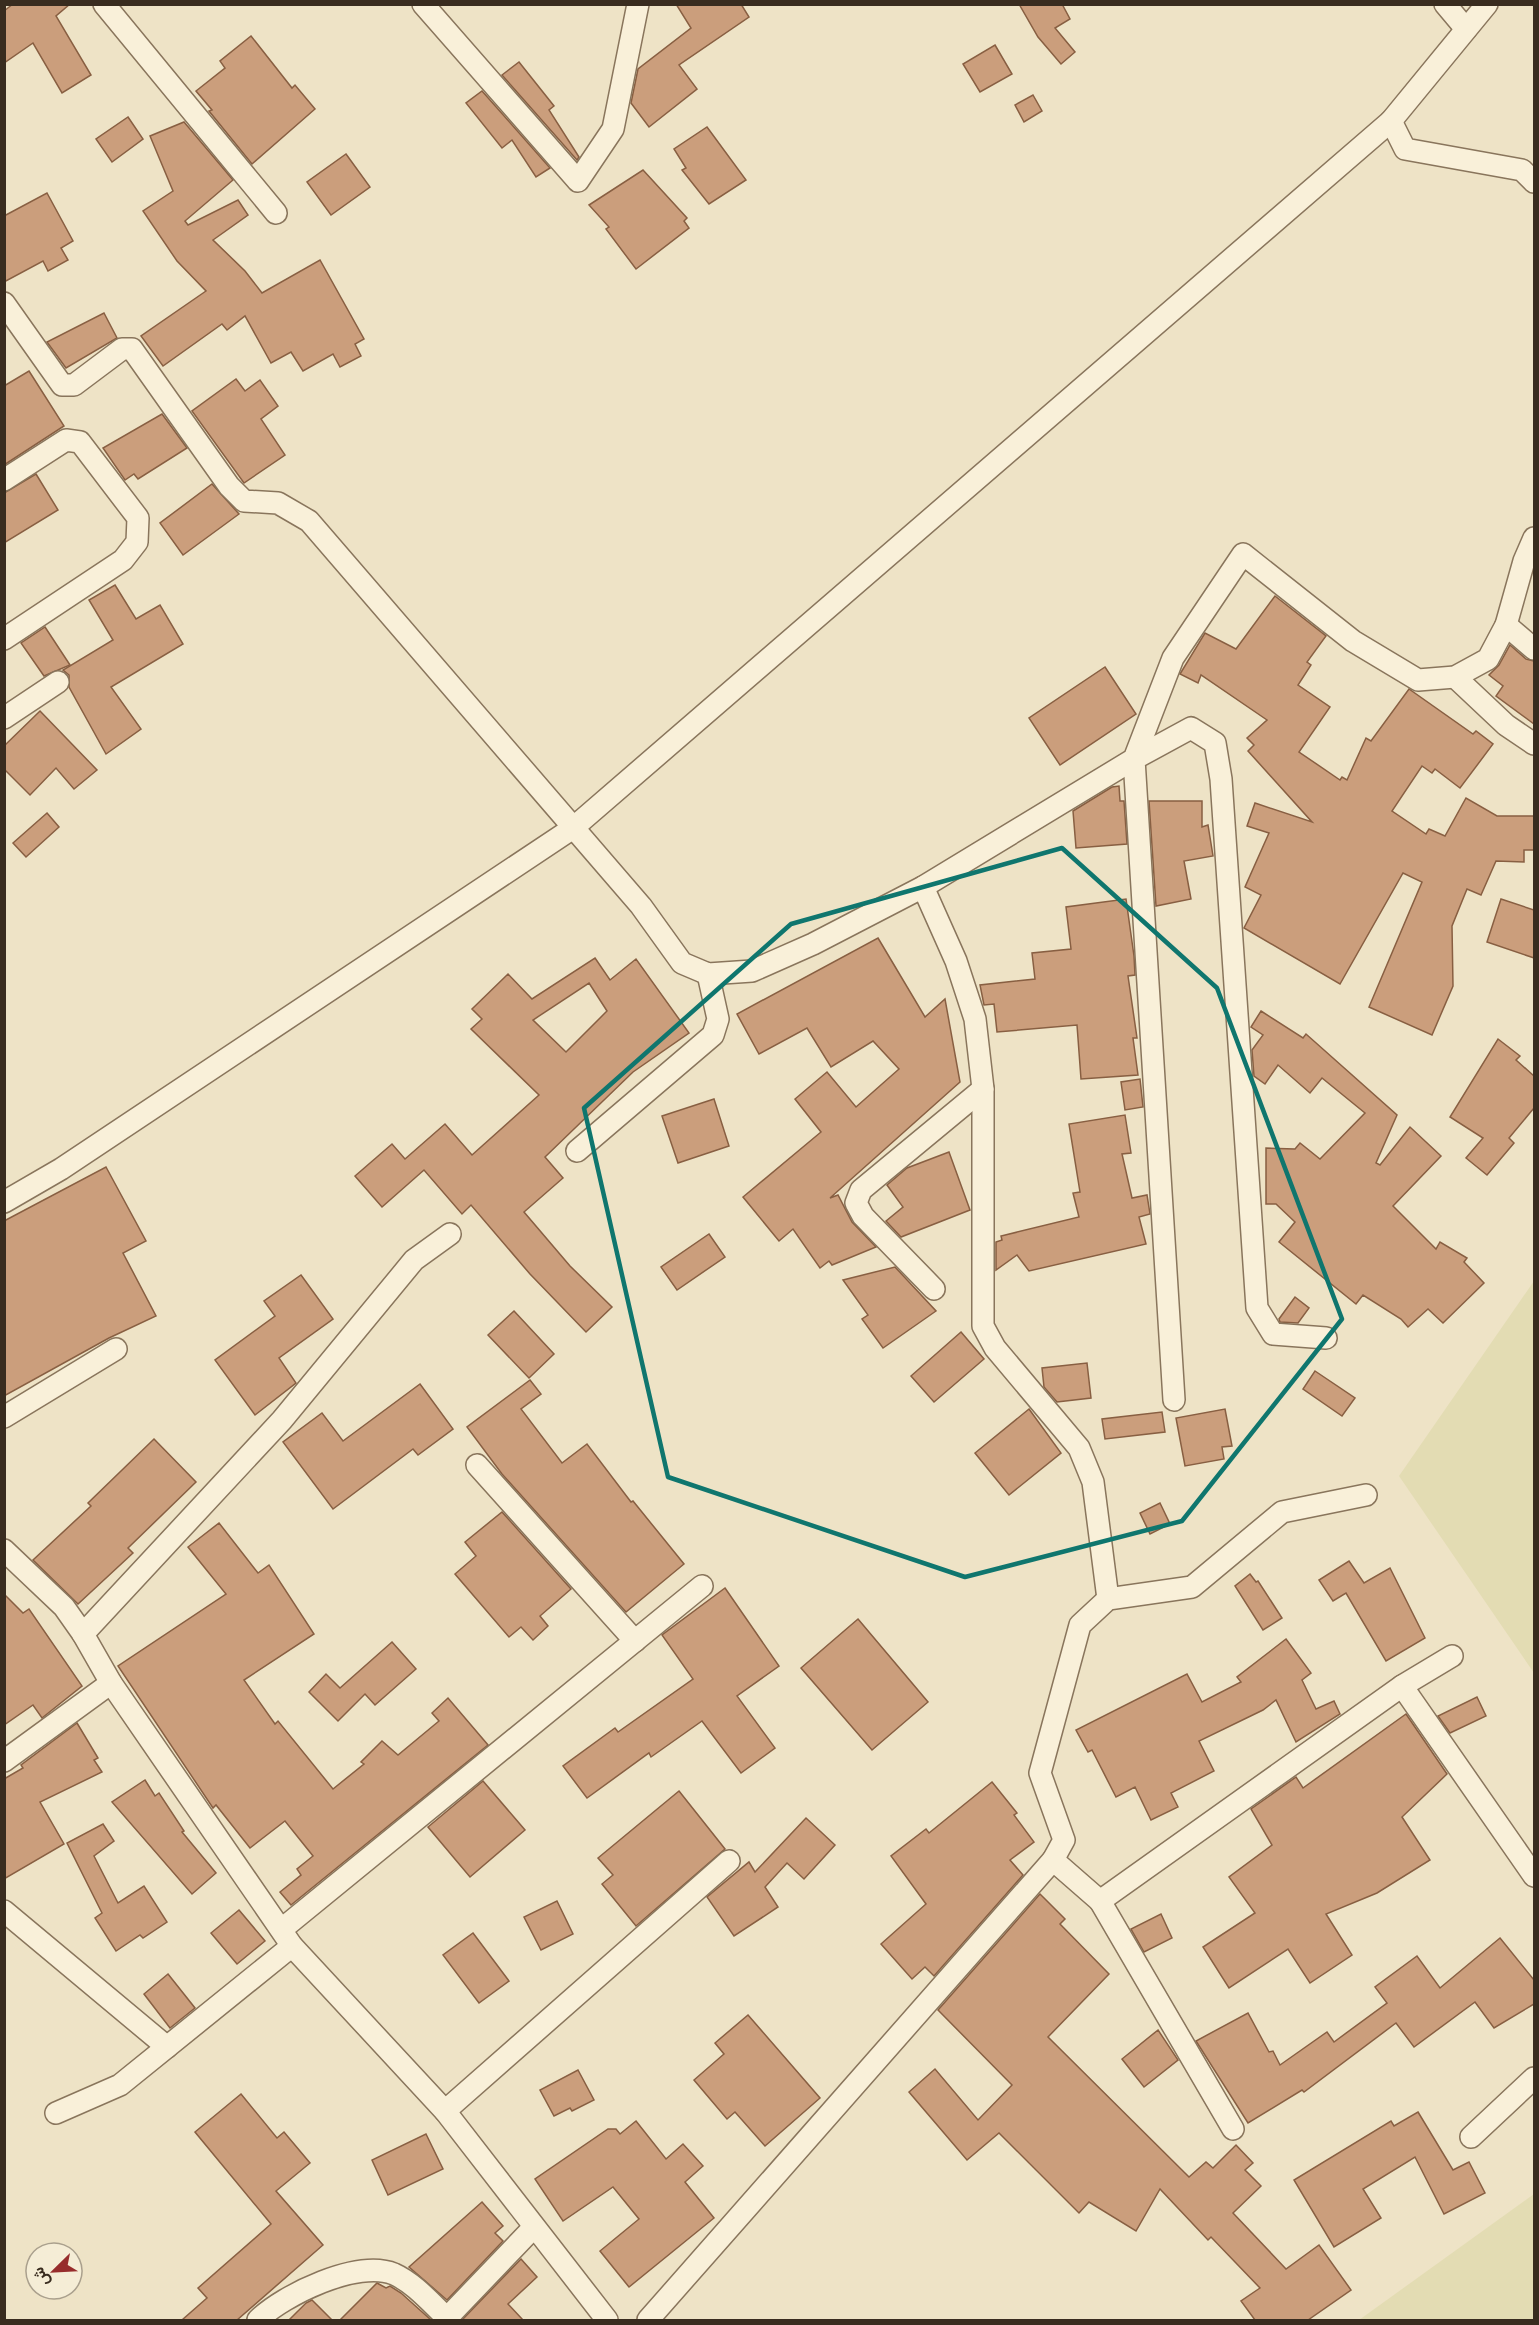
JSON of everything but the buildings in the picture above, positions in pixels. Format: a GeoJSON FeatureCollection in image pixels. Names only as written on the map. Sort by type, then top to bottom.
{"type":"FeatureCollection","features":[{"type":"Feature","properties":{"kind":"street"},"geometry":{"type":"LineString","coordinates":[[104,4],[276,213]]}},
{"type":"Feature","properties":{"kind":"street"},"geometry":{"type":"LineString","coordinates":[[423,4],[578,181],[613,129],[638,4]]}},
{"type":"Feature","properties":{"kind":"street"},"geometry":{"type":"LineString","coordinates":[[1445,4],[1466,29]]}},
{"type":"Feature","properties":{"kind":"street"},"geometry":{"type":"LineString","coordinates":[[4,1202],[62,1169],[573,828],[1391,121],[1487,4]]}},
{"type":"Feature","properties":{"kind":"street"},"geometry":{"type":"LineString","coordinates":[[1391,121],[1406,149],[1522,170],[1534,182]]}},
{"type":"Feature","properties":{"kind":"street"},"geometry":{"type":"LineString","coordinates":[[4,303],[62,385],[74,385],[122,349],[132,349],[229,486],[244,501],[278,502],[309,521],[641,906],[682,963],[708,974],[752,971],[813,944],[923,887],[1134,759],[1191,728],[1215,743],[1221,779],[1257,1308],[1273,1334],[1326,1338]]}},
{"type":"Feature","properties":{"kind":"street"},"geometry":{"type":"LineString","coordinates":[[4,480],[66,440],[80,442],[138,518],[137,542],[123,560],[4,639]]}},
{"type":"Feature","properties":{"kind":"street"},"geometry":{"type":"LineString","coordinates":[[1174,1400],[1134,759],[1173,658],[1243,554],[1353,641],[1418,680],[1455,677],[1488,659],[1506,625],[1524,561],[1534,538]]}},
{"type":"Feature","properties":{"kind":"street"},"geometry":{"type":"LineString","coordinates":[[1506,625],[1534,650]]}},
{"type":"Feature","properties":{"kind":"street"},"geometry":{"type":"LineString","coordinates":[[1455,677],[1506,725],[1534,744]]}},
{"type":"Feature","properties":{"kind":"street"},"geometry":{"type":"LineString","coordinates":[[4,718],[58,682]]}},
{"type":"Feature","properties":{"kind":"street"},"geometry":{"type":"LineString","coordinates":[[923,887],[956,961],[975,1019],[983,1089],[983,1326],[995,1348],[1079,1448],[1093,1482],[1108,1599]]}},
{"type":"Feature","properties":{"kind":"street"},"geometry":{"type":"LineString","coordinates":[[577,1151],[713,1035],[718,1019],[708,974]]}},
{"type":"Feature","properties":{"kind":"street"},"geometry":{"type":"LineString","coordinates":[[934,1288],[862,1216],[856,1203],[861,1190],[983,1089]]}},
{"type":"Feature","properties":{"kind":"street"},"geometry":{"type":"LineString","coordinates":[[83,1634],[282,1420],[414,1260],[450,1234]]}},
{"type":"Feature","properties":{"kind":"street"},"geometry":{"type":"LineString","coordinates":[[4,1417],[116,1349]]}},
{"type":"Feature","properties":{"kind":"street"},"geometry":{"type":"LineString","coordinates":[[477,1465],[635,1641]]}},
{"type":"Feature","properties":{"kind":"street"},"geometry":{"type":"LineString","coordinates":[[648,2320],[1053,1860],[1064,1840],[1040,1773],[1080,1625],[1108,1599],[1192,1587],[1282,1512],[1366,1495]]}},
{"type":"Feature","properties":{"kind":"street"},"geometry":{"type":"LineString","coordinates":[[4,1550],[64,1607],[83,1634],[111,1683],[287,1938],[445,2111],[607,2320]]}},
{"type":"Feature","properties":{"kind":"street"},"geometry":{"type":"LineString","coordinates":[[56,2114],[120,2085],[167,2047],[287,1938],[702,1586]]}},
{"type":"Feature","properties":{"kind":"street"},"geometry":{"type":"LineString","coordinates":[[1100,1901],[1402,1686],[1452,1656]]}},
{"type":"Feature","properties":{"kind":"street"},"geometry":{"type":"LineString","coordinates":[[4,1761],[111,1683]]}},
{"type":"Feature","properties":{"kind":"street"},"geometry":{"type":"LineString","coordinates":[[1402,1686],[1534,1876]]}},
{"type":"Feature","properties":{"kind":"street"},"geometry":{"type":"LineString","coordinates":[[1053,1860],[1100,1901],[1233,2129]]}},
{"type":"Feature","properties":{"kind":"street"},"geometry":{"type":"LineString","coordinates":[[445,2111],[729,1861]]}},
{"type":"Feature","properties":{"kind":"street"},"geometry":{"type":"LineString","coordinates":[[4,1911],[167,2047]]}},
{"type":"Feature","properties":{"kind":"street"},"geometry":{"type":"LineString","coordinates":[[1471,2137],[1534,2078]]}},
{"type":"Feature","properties":{"kind":"street"},"geometry":{"type":"LineString","coordinates":[[258,2320],[270,2308],[294,2294],[337,2278],[374,2270],[391,2273],[404,2279],[446,2319],[534,2227]]}},
{"type":"Feature","properties":{"kind":"highlighted area"},"geometry":{"type":"Polygon","coordinates":[[[1062,848],[1217,988],[1342,1319],[1182,1521],[965,1577],[668,1477],[584,1108],[791,924],[1062,848]]]}},
{"type":"Feature","properties":{"kind":"shaded area"},"geometry":{"type":"Polygon","coordinates":[[[1534,1281],[1534,1673],[1399,1476],[1534,1281]]]}},
{"type":"Feature","properties":{"kind":"shaded area"},"geometry":{"type":"Polygon","coordinates":[[[1534,2194],[1534,2320],[1359,2320],[1534,2194]]]}}]}
